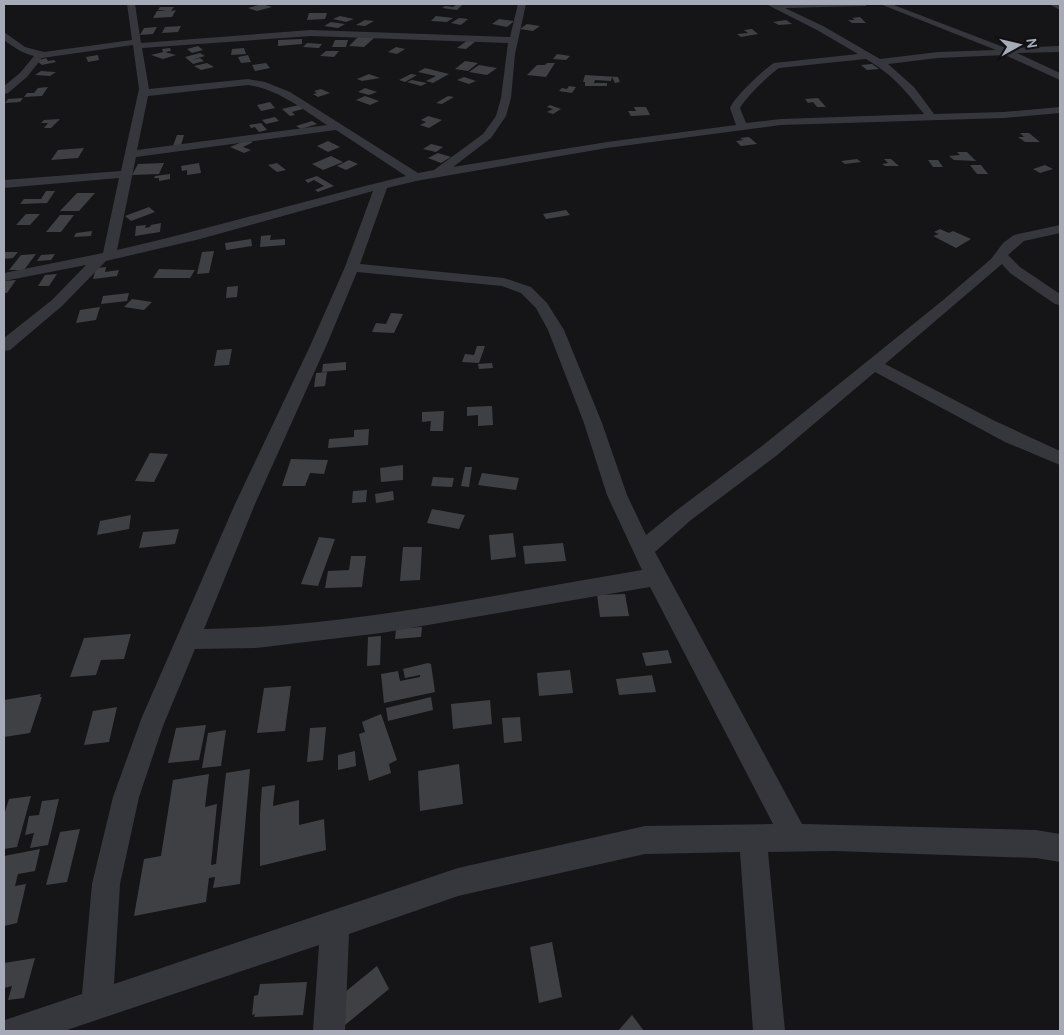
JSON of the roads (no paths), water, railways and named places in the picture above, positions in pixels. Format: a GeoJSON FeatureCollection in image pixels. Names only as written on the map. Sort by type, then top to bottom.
{"type":"FeatureCollection","features":[{"type":"Feature","properties":{"kind":"street"},"geometry":{"type":"LineString","coordinates":[[4,346],[58,303],[105,257],[132,154],[144,93],[143,67],[137,44],[132,4]]}},
{"type":"Feature","properties":{"kind":"street"},"geometry":{"type":"LineString","coordinates":[[436,174],[487,136],[501,116],[506,98],[510,54],[522,4]]}},
{"type":"Feature","properties":{"kind":"street"},"geometry":{"type":"LineString","coordinates":[[772,5],[865,4]]}},
{"type":"Feature","properties":{"kind":"street"},"geometry":{"type":"LineString","coordinates":[[884,4],[1007,52],[1060,77]]}},
{"type":"Feature","properties":{"kind":"street"},"geometry":{"type":"LineString","coordinates":[[1053,4],[1060,8]]}},
{"type":"Feature","properties":{"kind":"street"},"geometry":{"type":"LineString","coordinates":[[772,5],[820,28],[890,69],[910,89],[931,117]]}},
{"type":"Feature","properties":{"kind":"street"},"geometry":{"type":"LineString","coordinates":[[4,35],[18,46],[39,55],[137,44],[311,33],[452,40],[514,40]]}},
{"type":"Feature","properties":{"kind":"street"},"geometry":{"type":"LineString","coordinates":[[4,47],[18,46]]}},
{"type":"Feature","properties":{"kind":"street"},"geometry":{"type":"LineString","coordinates":[[879,62],[938,54],[1060,49]]}},
{"type":"Feature","properties":{"kind":"street"},"geometry":{"type":"LineString","coordinates":[[4,91],[24,74],[39,55]]}},
{"type":"Feature","properties":{"kind":"street"},"geometry":{"type":"LineString","coordinates":[[742,126],[735,108],[739,100],[772,67],[787,63],[870,56]]}},
{"type":"Feature","properties":{"kind":"street"},"geometry":{"type":"LineString","coordinates":[[144,93],[254,82],[286,94],[416,178]]}},
{"type":"Feature","properties":{"kind":"street"},"geometry":{"type":"LineString","coordinates":[[4,277],[105,257],[195,236],[345,194],[416,178],[607,145],[781,122],[1004,115],[1060,110]]}},
{"type":"Feature","properties":{"kind":"street"},"geometry":{"type":"LineString","coordinates":[[132,154],[338,127]]}},
{"type":"Feature","properties":{"kind":"street"},"geometry":{"type":"LineString","coordinates":[[4,184],[127,174]]}},
{"type":"Feature","properties":{"kind":"street"},"geometry":{"type":"LineString","coordinates":[[97,1005],[106,884],[126,797],[151,726],[245,504],[315,353],[352,267],[381,186]]}},
{"type":"Feature","properties":{"kind":"street"},"geometry":{"type":"LineString","coordinates":[[643,550],[684,515],[769,451],[947,304],[996,262],[1008,246],[1019,238],[1060,228]]}},
{"type":"Feature","properties":{"kind":"street"},"geometry":{"type":"LineString","coordinates":[[1001,254],[1016,270],[1060,301]]}},
{"type":"Feature","properties":{"kind":"street"},"geometry":{"type":"LineString","coordinates":[[352,267],[504,282],[526,290],[542,306],[556,330],[590,414],[617,495],[643,550],[794,837]]}},
{"type":"Feature","properties":{"kind":"street"},"geometry":{"type":"LineString","coordinates":[[873,364],[918,386],[984,424],[1060,458]]}},
{"type":"Feature","properties":{"kind":"street"},"geometry":{"type":"LineString","coordinates":[[188,639],[256,638],[381,623],[656,577]]}},
{"type":"Feature","properties":{"kind":"street"},"geometry":{"type":"LineString","coordinates":[[16,1031],[458,882],[645,840],[834,837],[1036,844],[1060,848]]}},
{"type":"Feature","properties":{"kind":"street"},"geometry":{"type":"LineString","coordinates":[[752,838],[769,1031]]}},
{"type":"Feature","properties":{"kind":"street"},"geometry":{"type":"LineString","coordinates":[[329,1031],[335,924]]}}]}
